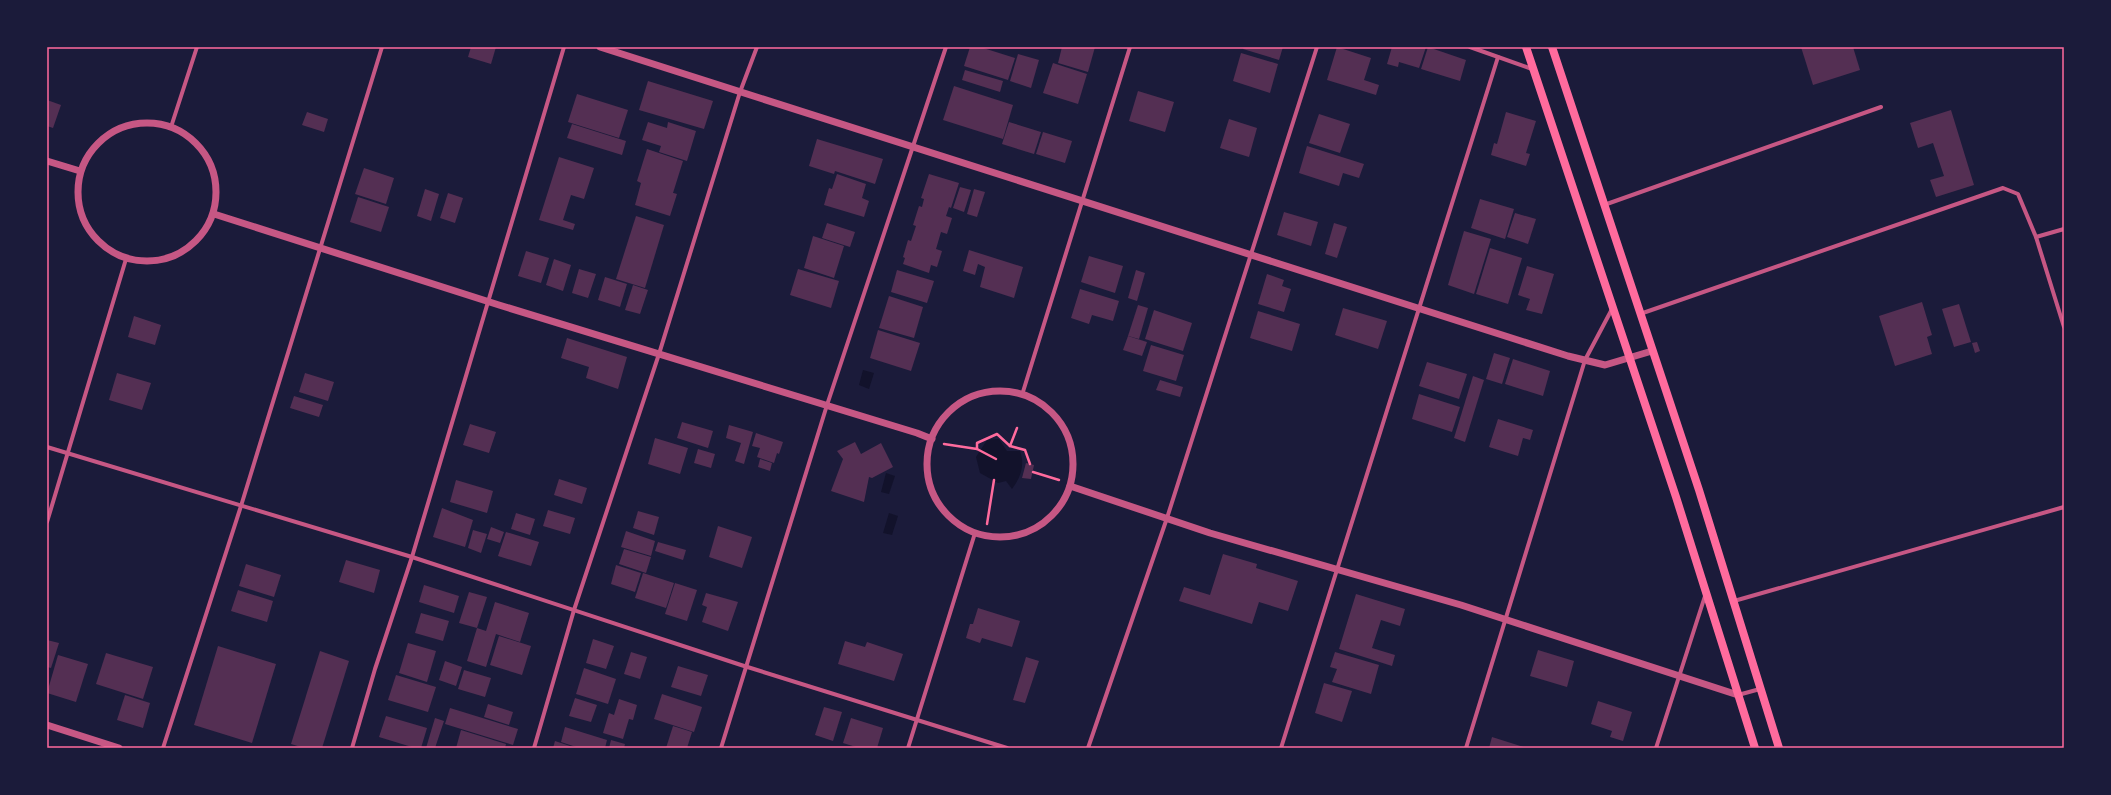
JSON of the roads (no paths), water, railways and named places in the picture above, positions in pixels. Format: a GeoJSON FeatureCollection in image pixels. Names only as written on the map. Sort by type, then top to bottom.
{"type":"FeatureCollection","features":[{"type":"Feature","properties":{"kind":"main road"},"geometry":{"type":"LineString","coordinates":[[1526,47],[1676,497],[1755,748]]}},
{"type":"Feature","properties":{"kind":"main road"},"geometry":{"type":"LineString","coordinates":[[1552,47],[1734,601],[1779,748]]}},
{"type":"Feature","properties":{"kind":"street"},"geometry":{"type":"LineString","coordinates":[[171,127],[197,47]]}},
{"type":"Feature","properties":{"kind":"street"},"geometry":{"type":"LineString","coordinates":[[163,748],[241,506],[382,47]]}},
{"type":"Feature","properties":{"kind":"street"},"geometry":{"type":"LineString","coordinates":[[352,748],[375,669],[412,557],[564,47]]}},
{"type":"Feature","properties":{"kind":"street"},"geometry":{"type":"LineString","coordinates":[[600,47],[1585,360],[1605,365],[1652,350]]}},
{"type":"Feature","properties":{"kind":"street"},"geometry":{"type":"LineString","coordinates":[[534,748],[574,610],[659,354],[740,92],[757,47]]}},
{"type":"Feature","properties":{"kind":"street"},"geometry":{"type":"LineString","coordinates":[[721,748],[745,666],[828,405],[912,146],[946,47]]}},
{"type":"Feature","properties":{"kind":"street"},"geometry":{"type":"LineString","coordinates":[[1022,395],[1081,200],[1130,47]]}},
{"type":"Feature","properties":{"kind":"street"},"geometry":{"type":"LineString","coordinates":[[1088,748],[1167,518],[1317,47]]}},
{"type":"Feature","properties":{"kind":"street"},"geometry":{"type":"LineString","coordinates":[[1470,47],[1532,68]]}},
{"type":"Feature","properties":{"kind":"street"},"geometry":{"type":"LineString","coordinates":[[1282,748],[1498,57]]}},
{"type":"Feature","properties":{"kind":"street"},"geometry":{"type":"LineString","coordinates":[[1604,205],[1881,107]]}},
{"type":"Feature","properties":{"kind":"street"},"geometry":{"type":"LineString","coordinates":[[149,122],[171,127],[190,137],[204,153],[214,172],[217,193],[214,214],[204,233],[189,249],[169,259],[148,262],[126,259],[106,249],[91,234],[81,214],[77,193],[80,171],[90,151],[106,135],[127,125],[149,122]]}},
{"type":"Feature","properties":{"kind":"street"},"geometry":{"type":"LineString","coordinates":[[47,160],[80,171]]}},
{"type":"Feature","properties":{"kind":"street"},"geometry":{"type":"LineString","coordinates":[[1640,314],[2002,188],[2018,194],[2036,237],[2064,327]]}},
{"type":"Feature","properties":{"kind":"street"},"geometry":{"type":"LineString","coordinates":[[214,214],[488,302],[828,405],[932,439]]}},
{"type":"Feature","properties":{"kind":"street"},"geometry":{"type":"LineString","coordinates":[[2036,237],[2064,228]]}},
{"type":"Feature","properties":{"kind":"street"},"geometry":{"type":"LineString","coordinates":[[47,522],[126,259]]}},
{"type":"Feature","properties":{"kind":"street"},"geometry":{"type":"LineString","coordinates":[[1466,748],[1504,619],[1585,360],[1613,308]]}},
{"type":"Feature","properties":{"kind":"street"},"geometry":{"type":"LineString","coordinates":[[1000,391],[1022,395],[1042,405],[1059,421],[1070,441],[1073,464],[1070,486],[1060,507],[1043,524],[1036,528],[1022,534],[999,538],[975,533],[955,522],[940,505],[930,484],[927,461],[932,439],[942,420],[958,404],[978,394],[1000,391]]}},
{"type":"Feature","properties":{"kind":"street"},"geometry":{"type":"LineString","coordinates":[[47,447],[412,557],[745,666],[1008,748]]}},
{"type":"Feature","properties":{"kind":"street"},"geometry":{"type":"LineString","coordinates":[[1070,486],[1167,518],[1504,619],[1738,695],[1760,689]]}},
{"type":"Feature","properties":{"kind":"street"},"geometry":{"type":"LineString","coordinates":[[1734,601],[2064,507]]}},
{"type":"Feature","properties":{"kind":"street"},"geometry":{"type":"LineString","coordinates":[[908,748],[975,533]]}},
{"type":"Feature","properties":{"kind":"street"},"geometry":{"type":"LineString","coordinates":[[1656,748],[1706,594]]}},
{"type":"Feature","properties":{"kind":"street"},"geometry":{"type":"LineString","coordinates":[[47,725],[119,748]]}}]}
